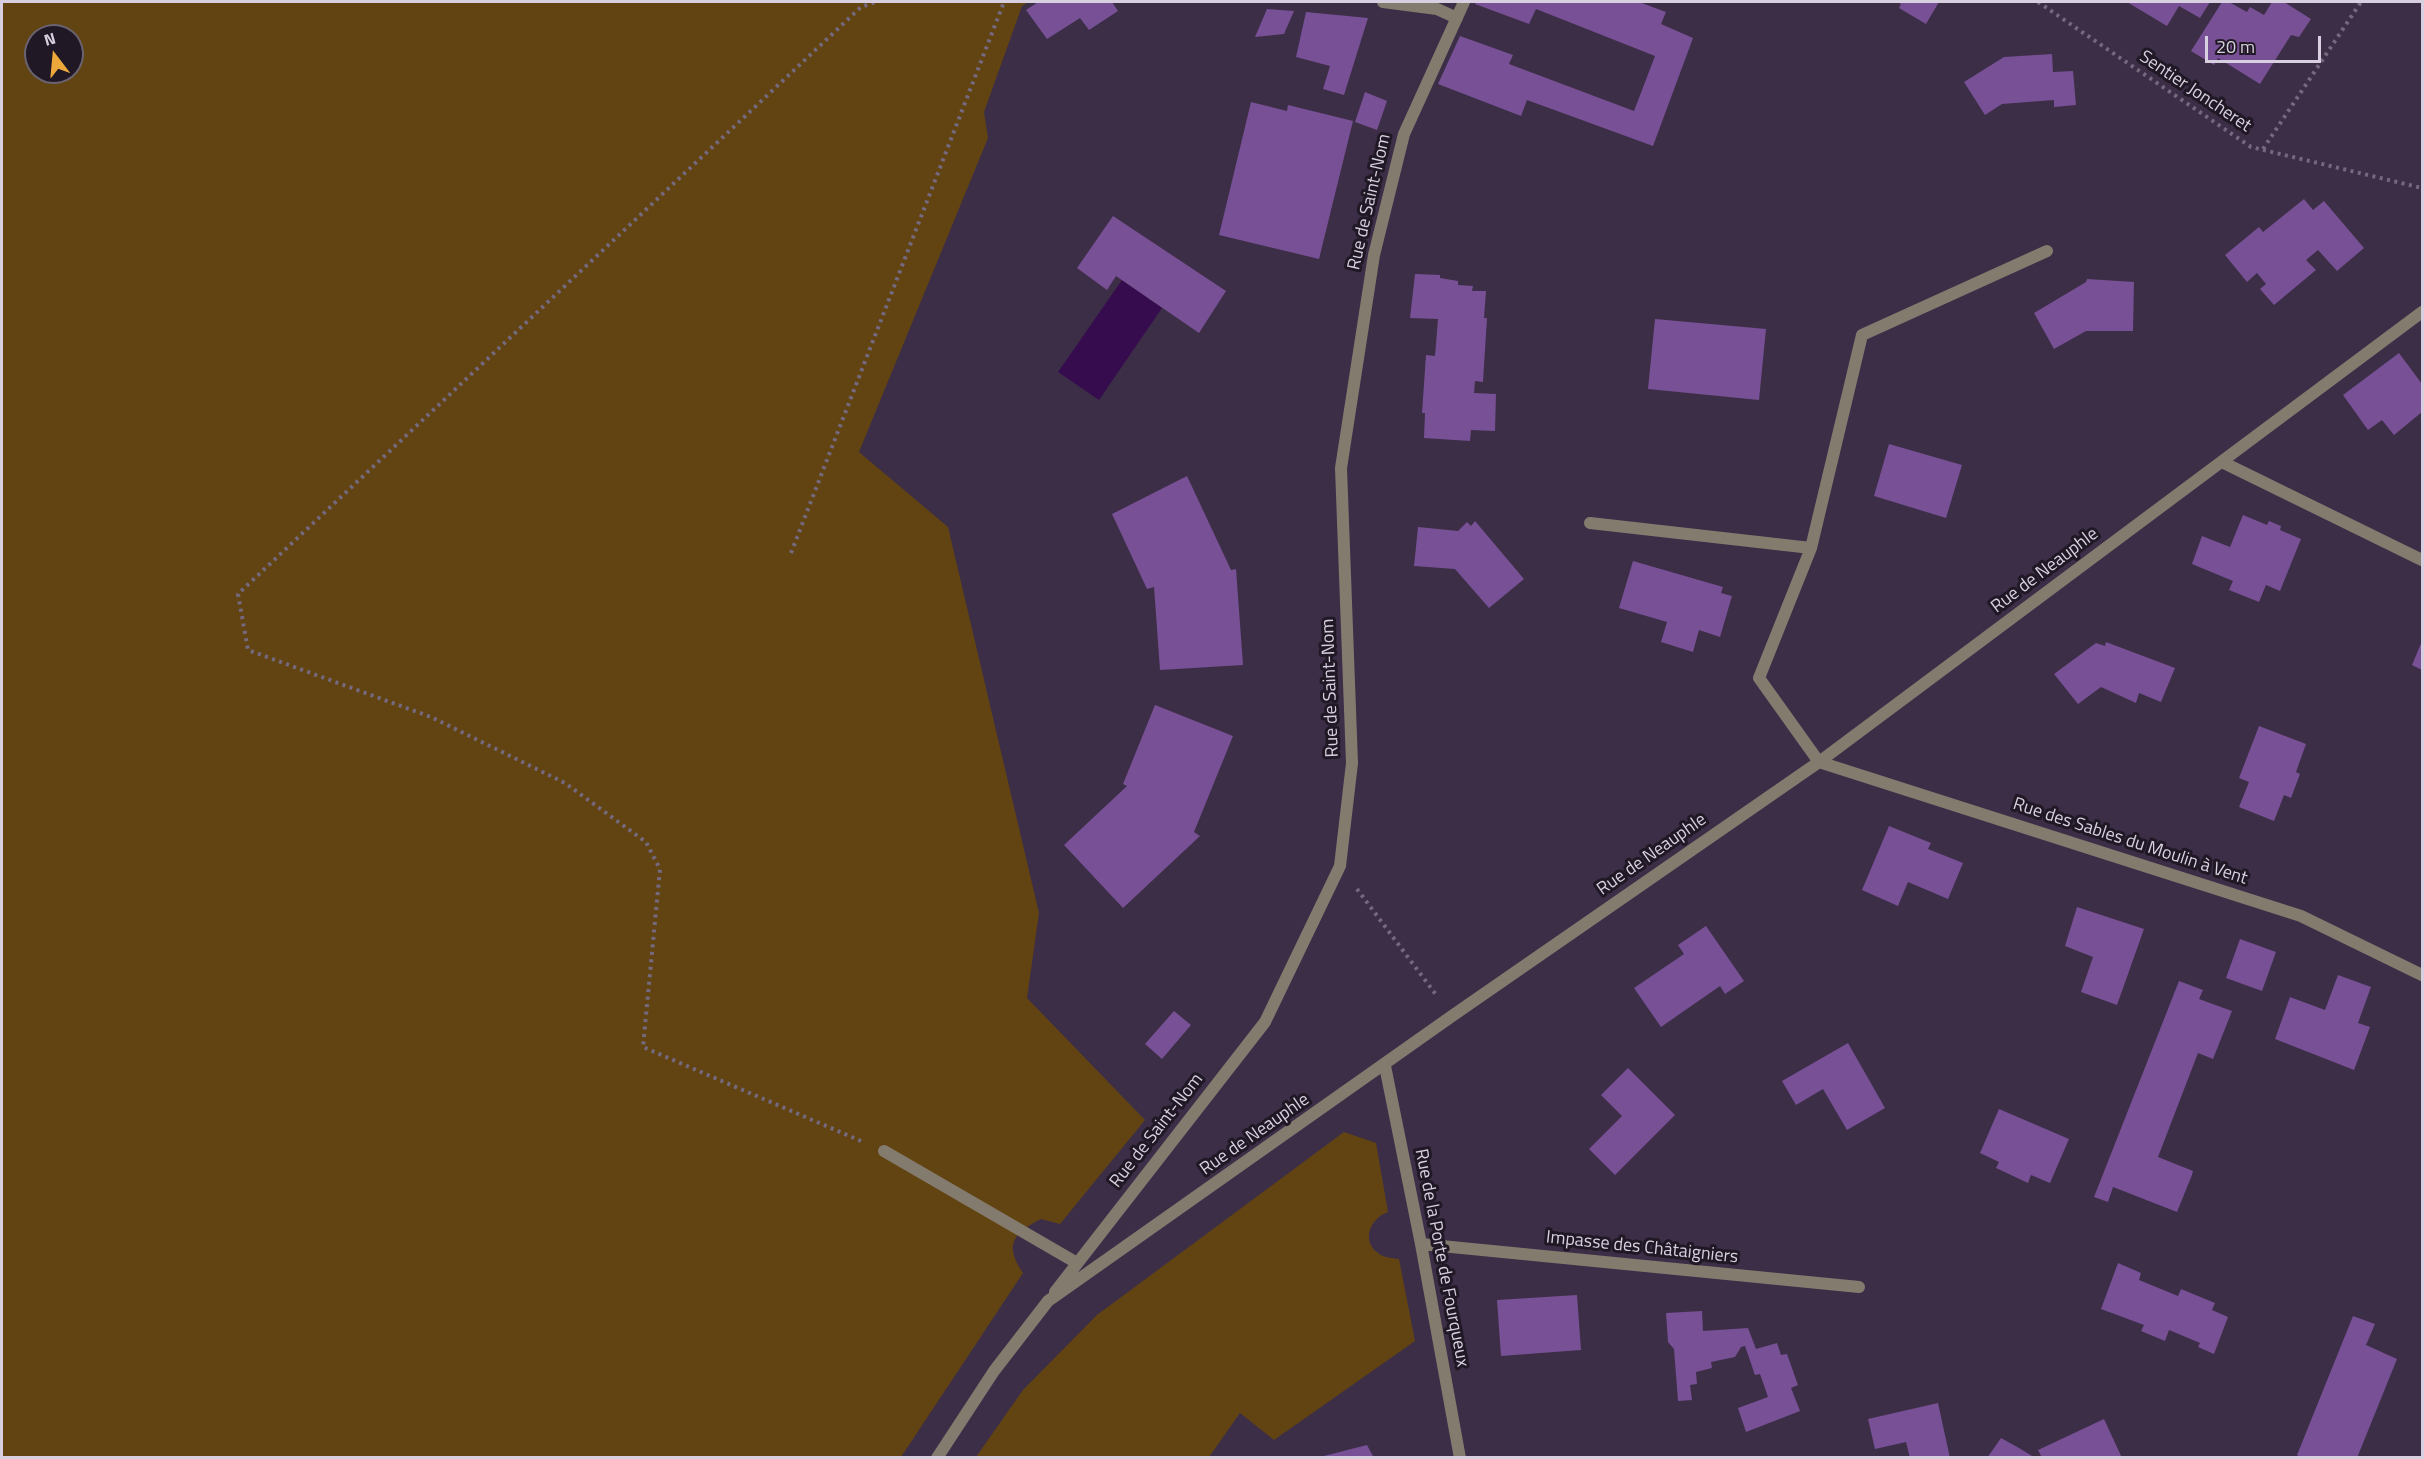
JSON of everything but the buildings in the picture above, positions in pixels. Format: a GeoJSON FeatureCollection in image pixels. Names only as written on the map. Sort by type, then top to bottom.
{"type":"FeatureCollection","features":[{"type":"Feature","properties":{"kind":"street"},"geometry":{"type":"LineString","coordinates":[[1383,2],[1437,9],[1457,18]]}},
{"type":"Feature","properties":{"kind":"street","name":"Rue de Saint-Nom"},"geometry":{"type":"LineString","coordinates":[[1048,1301],[1265,1022],[1340,866],[1352,764],[1341,468],[1374,255],[1401,145],[1464,2]]}},
{"type":"Feature","properties":{"kind":"street"},"geometry":{"type":"LineString","coordinates":[[1819,762],[1759,678],[1811,548],[1862,334],[2047,251]]}},
{"type":"Feature","properties":{"kind":"street","name":"Rue de Neauphle"},"geometry":{"type":"LineString","coordinates":[[937,1458],[994,1371],[1048,1301],[1452,1016],[1819,762],[2422,312]]}},
{"type":"Feature","properties":{"kind":"street"},"geometry":{"type":"LineString","coordinates":[[2222,462],[2422,560]]}},
{"type":"Feature","properties":{"kind":"street"},"geometry":{"type":"LineString","coordinates":[[1590,523],[1811,548]]}},
{"type":"Feature","properties":{"kind":"street","name":"Rue des Sables du Moulin à Vent"},"geometry":{"type":"LineString","coordinates":[[1819,762],[2301,916],[2422,975]]}},
{"type":"Feature","properties":{"kind":"street","name":"Rue de la Porte de Fourqueux"},"geometry":{"type":"LineString","coordinates":[[1384,1066],[1421,1244],[1460,1458]]}},
{"type":"Feature","properties":{"kind":"street"},"geometry":{"type":"LineString","coordinates":[[884,1151],[1077,1263]]}},
{"type":"Feature","properties":{"kind":"street","name":"Impasse des Châtaigniers"},"geometry":{"type":"LineString","coordinates":[[1421,1244],[1859,1287]]}},
{"type":"Feature","properties":{"kind":"path"},"geometry":{"type":"LineString","coordinates":[[876,2],[861,7],[238,594],[248,650],[430,717],[509,755],[564,783],[646,842],[660,869],[643,1047],[884,1151]]}},
{"type":"Feature","properties":{"kind":"path"},"geometry":{"type":"LineString","coordinates":[[791,553],[1004,2]]}},
{"type":"Feature","properties":{"kind":"path","name":"Sentier Joncheret"},"geometry":{"type":"LineString","coordinates":[[2038,2],[2251,147],[2422,188]]}},
{"type":"Feature","properties":{"kind":"path"},"geometry":{"type":"LineString","coordinates":[[2263,149],[2361,2]]}},
{"type":"Feature","properties":{"kind":"path"},"geometry":{"type":"LineString","coordinates":[[1340,866],[1452,1016]]}},
{"type":"Feature","properties":{"kind":"shaded area"},"geometry":{"type":"Polygon","coordinates":[[[2,2],[1028,2],[1022,6],[984,112],[988,138],[859,452],[948,527],[1039,913],[1027,998],[1145,1120],[1060,1224],[1041,1219],[1018,1235],[1014,1241],[1014,1255],[1023,1273],[901,1457],[2,1458],[2,2]]]}},
{"type":"Feature","properties":{"kind":"shaded area"},"geometry":{"type":"Polygon","coordinates":[[[1122,280],[1162,308],[1099,400],[1058,372],[1122,280]]]}},
{"type":"Feature","properties":{"kind":"shaded area"},"geometry":{"type":"Polygon","coordinates":[[[1344,1132],[1376,1143],[1388,1212],[1376,1220],[1369,1238],[1374,1250],[1381,1255],[1399,1259],[1415,1341],[1274,1440],[1240,1413],[1209,1457],[976,1457],[1023,1390],[1097,1315],[1344,1132]]]}}]}
